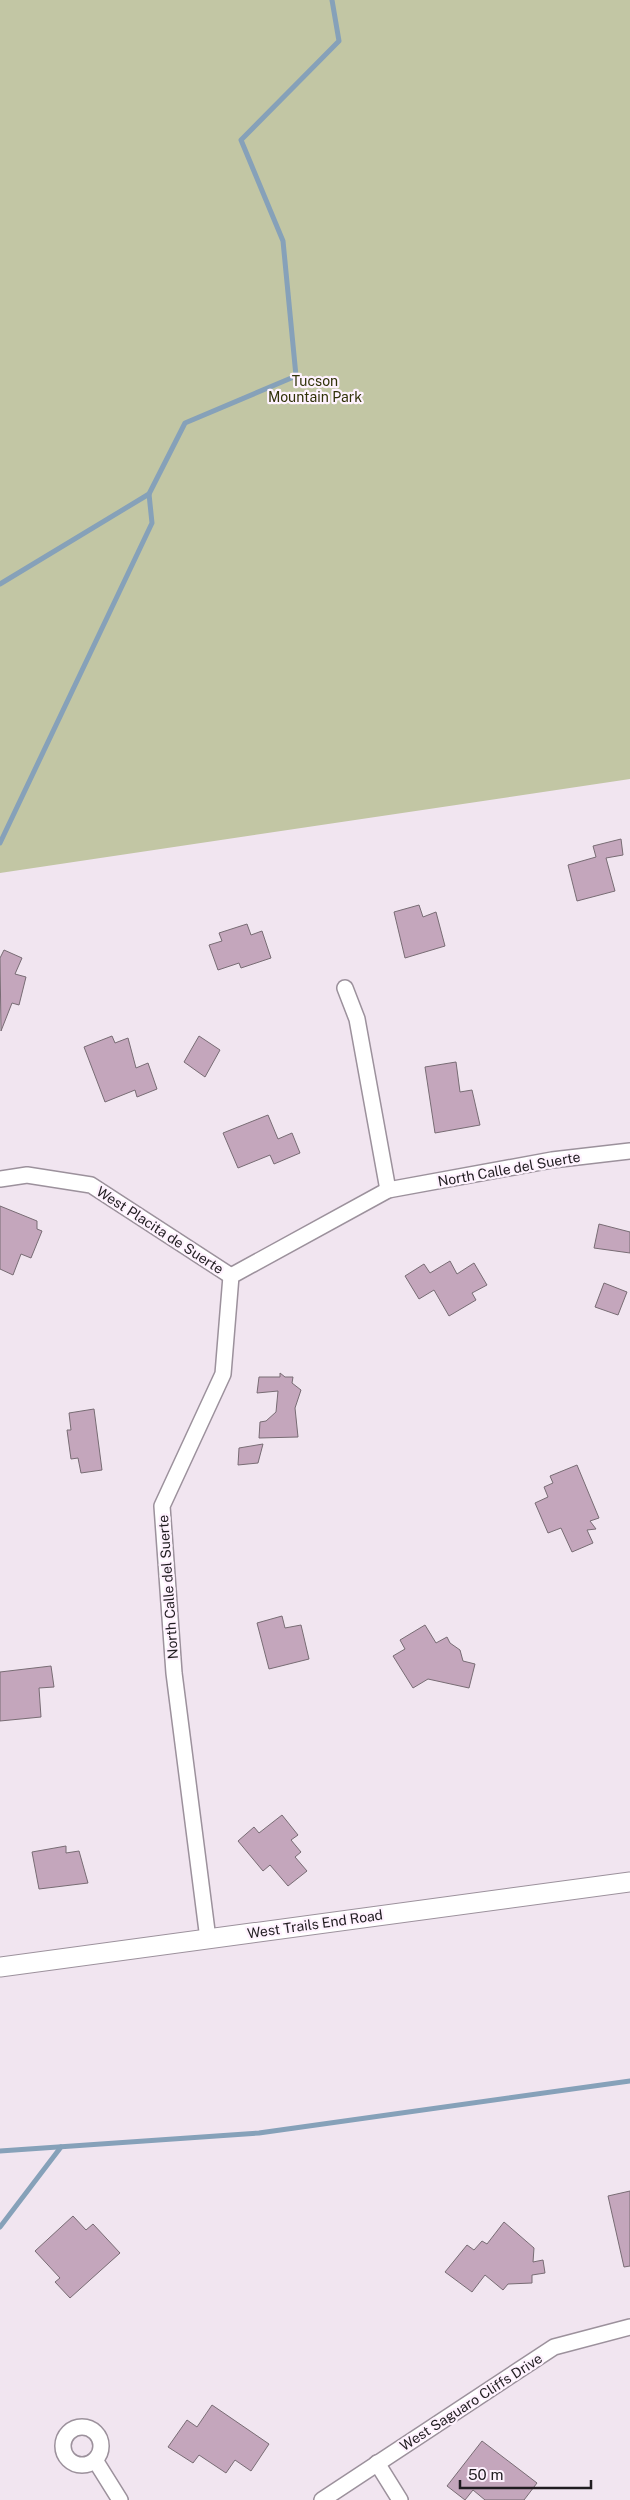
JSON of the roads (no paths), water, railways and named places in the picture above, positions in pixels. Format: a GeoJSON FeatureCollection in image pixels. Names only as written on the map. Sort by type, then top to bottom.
{"type":"FeatureCollection","features":[{"type":"Feature","properties":{"kind":"street"},"geometry":{"type":"LineString","coordinates":[[345,988],[357,1019],[388,1190]]}},
{"type":"Feature","properties":{"kind":"street","name":"North Calle del Suerte"},"geometry":{"type":"LineString","coordinates":[[208,1939],[174,1673],[162,1506],[223,1374],[231,1276],[388,1190],[552,1160],[630,1151]]}},
{"type":"Feature","properties":{"kind":"street","name":"West Placita de Suerte"},"geometry":{"type":"LineString","coordinates":[[0,1180],[27,1175],[91,1185],[231,1276]]}},
{"type":"Feature","properties":{"kind":"street","name":"West Trails End Road"},"geometry":{"type":"LineString","coordinates":[[0,1967],[630,1882]]}},
{"type":"Feature","properties":{"kind":"street","name":"West Saguaro Cliffs Drive"},"geometry":{"type":"LineString","coordinates":[[322,2500],[554,2347],[630,2327]]}},
{"type":"Feature","properties":{"kind":"street"},"geometry":{"type":"LineString","coordinates":[[95,2460],[120,2500]]}},
{"type":"Feature","properties":{"kind":"street"},"geometry":{"type":"LineString","coordinates":[[377,2463],[400,2500]]}},
{"type":"Feature","properties":{"kind":"waterway"},"geometry":{"type":"LineString","coordinates":[[0,843],[152,523],[149,494],[185,423],[296,376],[283,241],[241,140],[339,41],[332,0]]}},
{"type":"Feature","properties":{"kind":"waterway"},"geometry":{"type":"LineString","coordinates":[[0,584],[149,494]]}},
{"type":"Feature","properties":{"kind":"waterway"},"geometry":{"type":"LineString","coordinates":[[0,2151],[259,2133],[630,2081]]}},
{"type":"Feature","properties":{"kind":"waterway"},"geometry":{"type":"LineString","coordinates":[[0,2227],[61,2147]]}},
{"type":"Feature","properties":{"kind":"park label","name":"Tucson Mountain Park"},"geometry":{"type":"Point","coordinates":[315,390]}}]}
